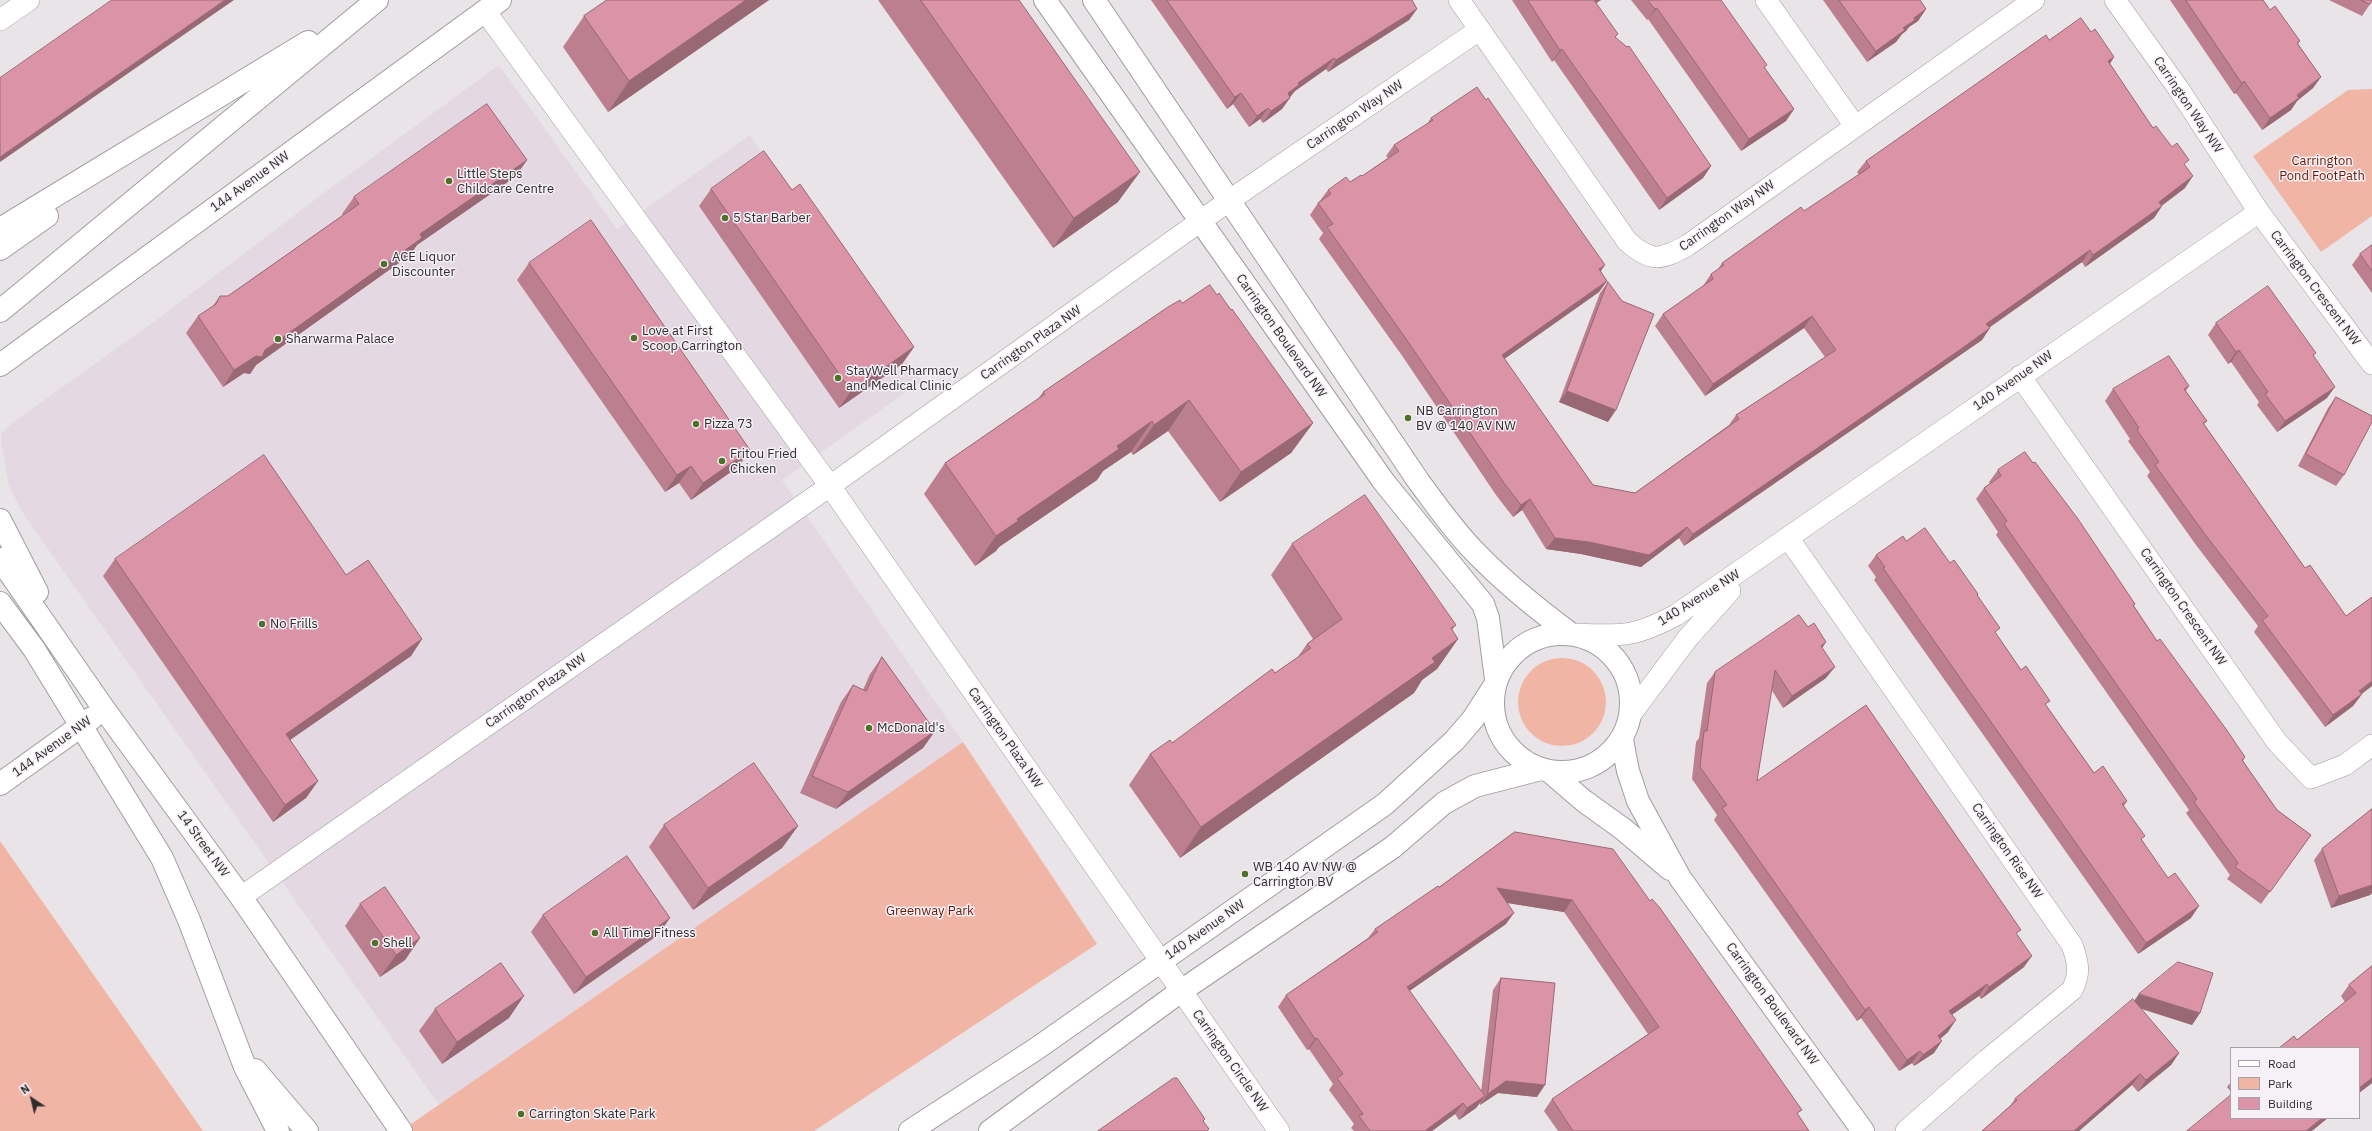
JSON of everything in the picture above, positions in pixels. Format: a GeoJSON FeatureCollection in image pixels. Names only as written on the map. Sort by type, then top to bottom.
{"type":"FeatureCollection","features":[{"type":"Feature","properties":{"kind":"street"},"geometry":{"type":"LineString","coordinates":[[0,20],[29,0]]}},
{"type":"Feature","properties":{"kind":"street"},"geometry":{"type":"LineString","coordinates":[[0,229],[376,0]]}},
{"type":"Feature","properties":{"kind":"street"},"geometry":{"type":"LineString","coordinates":[[0,311],[376,0]]}},
{"type":"Feature","properties":{"kind":"street","name":"Carrington Boulevard NW"},"geometry":{"type":"LineString","coordinates":[[1045,0],[1384,482],[1483,604],[1488,618],[1496,682]]}},
{"type":"Feature","properties":{"kind":"street"},"geometry":{"type":"LineString","coordinates":[[1094,0],[1419,482],[1448,522],[1475,552],[1521,594],[1574,634]]}},
{"type":"Feature","properties":{"kind":"street","name":"Carrington Way NW"},"geometry":{"type":"LineString","coordinates":[[1459,0],[1627,241],[1638,251],[1654,258],[1669,256],[1688,245],[2034,0]]}},
{"type":"Feature","properties":{"kind":"street"},"geometry":{"type":"LineString","coordinates":[[1766,0],[1855,126]]}},
{"type":"Feature","properties":{"kind":"street","name":"Carrington Way NW"},"geometry":{"type":"LineString","coordinates":[[2115,0],[2178,88],[2259,212]]}},
{"type":"Feature","properties":{"kind":"street"},"geometry":{"type":"LineString","coordinates":[[492,5],[830,486]]}},
{"type":"Feature","properties":{"kind":"street","name":"144 Avenue NW"},"geometry":{"type":"LineString","coordinates":[[0,366],[492,5]]}},
{"type":"Feature","properties":{"kind":"street","name":"Carrington Way NW"},"geometry":{"type":"LineString","coordinates":[[1230,200],[1479,30]]}},
{"type":"Feature","properties":{"kind":"street"},"geometry":{"type":"LineString","coordinates":[[0,249],[212,101]]}},
{"type":"Feature","properties":{"kind":"street","name":"Carrington Plaza NW"},"geometry":{"type":"LineString","coordinates":[[241,897],[830,486],[1230,200]]}},
{"type":"Feature","properties":{"kind":"street","name":"Carrington Crescent NW"},"geometry":{"type":"LineString","coordinates":[[2259,212],[2372,364]]}},
{"type":"Feature","properties":{"kind":"street","name":"140 Avenue NW"},"geometry":{"type":"LineString","coordinates":[[916,1128],[1030,1053],[1385,804],[1454,741],[1473,719],[1496,682],[1508,658],[1526,643],[1548,635],[1574,634],[1622,636],[1648,630],[1699,601],[2020,376],[2259,212]]}},
{"type":"Feature","properties":{"kind":"street","name":"Carrington Crescent NW"},"geometry":{"type":"LineString","coordinates":[[2020,376],[2277,742],[2311,778],[2345,765],[2372,745]]}},
{"type":"Feature","properties":{"kind":"street","name":"Carrington Plaza NW"},"geometry":{"type":"LineString","coordinates":[[830,486],[1181,991]]}},
{"type":"Feature","properties":{"kind":"street"},"geometry":{"type":"LineString","coordinates":[[0,520],[72,660]]}},
{"type":"Feature","properties":{"kind":"street","name":"Carrington Rise NW"},"geometry":{"type":"LineString","coordinates":[[1789,539],[2072,945],[2078,962],[2079,978],[2072,990],[1988,1059],[1906,1131]]}},
{"type":"Feature","properties":{"kind":"street","name":"140 Avenue NW"},"geometry":{"type":"LineString","coordinates":[[990,1131],[1181,991],[1393,847],[1450,800],[1475,786],[1545,770],[1584,770],[1605,758],[1622,740],[1631,714],[1708,614],[1769,553]]}},
{"type":"Feature","properties":{"kind":"street","name":"14 Street NW"},"geometry":{"type":"LineString","coordinates":[[0,559],[72,660],[104,709],[241,897],[401,1131]]}},
{"type":"Feature","properties":{"kind":"street"},"geometry":{"type":"LineString","coordinates":[[0,603],[34,649],[162,858],[262,1104],[278,1131]]}},
{"type":"Feature","properties":{"kind":"street","name":"140 Avenue NW"},"geometry":{"type":"LineString","coordinates":[[1574,634],[1601,645],[1620,664],[1631,688],[1631,714]]}},
{"type":"Feature","properties":{"kind":"street","name":"140 Avenue NW"},"geometry":{"type":"LineString","coordinates":[[1496,682],[1493,714],[1503,740],[1522,760],[1545,770]]}},
{"type":"Feature","properties":{"kind":"street","name":"144 Avenue NW"},"geometry":{"type":"LineString","coordinates":[[0,784],[104,709]]}},
{"type":"Feature","properties":{"kind":"street","name":"Carrington Boulevard NW"},"geometry":{"type":"LineString","coordinates":[[1622,740],[1628,771],[1638,801],[1680,878],[1864,1131]]}},
{"type":"Feature","properties":{"kind":"street","name":"Carrington Boulevard NW"},"geometry":{"type":"LineString","coordinates":[[1545,770],[1623,829],[1680,878]]}},
{"type":"Feature","properties":{"kind":"street","name":"Carrington Circle NW"},"geometry":{"type":"LineString","coordinates":[[1181,991],[1279,1131]]}},
{"type":"Feature","properties":{"kind":"street"},"geometry":{"type":"LineString","coordinates":[[241,1054],[307,1131]]}},
{"type":"Feature","properties":{"kind":"shaded area"},"geometry":{"type":"Polygon","coordinates":[[[499,65],[617,229],[750,135],[922,381],[782,480],[963,742],[439,1105],[24,515],[9,486],[1,440],[2,433],[12,423],[159,318],[325,192],[499,65]]]}},
{"type":"Feature","properties":{"kind":"green space","name":"Carrington Pond FootPath"},"geometry":{"type":"Polygon","coordinates":[[[2372,89],[2372,216],[2321,252],[2253,156],[2348,90],[2372,89]]]}},
{"type":"Feature","properties":{"kind":"green space"},"geometry":{"type":"Polygon","coordinates":[[[1562,658],[1579,662],[1593,671],[1602,685],[1606,702],[1602,719],[1593,733],[1579,742],[1562,746],[1545,742],[1531,733],[1522,719],[1518,702],[1522,685],[1531,671],[1545,662],[1562,658]]]}},
{"type":"Feature","properties":{"kind":"green space","name":"Greenway Park"},"geometry":{"type":"Polygon","coordinates":[[[963,742],[1097,944],[814,1131],[401,1131],[963,742]]]}},
{"type":"Feature","properties":{"kind":"green space"},"geometry":{"type":"Polygon","coordinates":[[[0,841],[203,1131],[0,1131],[0,841]]]}},
{"type":"Feature","properties":{"kind":"building"},"geometry":{"type":"Polygon","coordinates":[[[112,0],[225,0],[0,157],[0,78],[112,0]]]}},
{"type":"Feature","properties":{"kind":"building"},"geometry":{"type":"Polygon","coordinates":[[[607,0],[746,0],[629,81],[584,16],[607,0]]]}},
{"type":"Feature","properties":{"kind":"building"},"geometry":{"type":"Polygon","coordinates":[[[921,0],[1019,0],[1140,172],[1074,218],[921,0]]]}},
{"type":"Feature","properties":{"kind":"building"},"geometry":{"type":"Polygon","coordinates":[[[1167,0],[1412,0],[1417,9],[1336,60],[1334,58],[1298,83],[1299,85],[1288,93],[1290,98],[1271,111],[1268,108],[1257,116],[1241,93],[1235,97],[1167,0]]]}},
{"type":"Feature","properties":{"kind":"building"},"geometry":{"type":"Polygon","coordinates":[[[1528,0],[1594,0],[1618,34],[1615,37],[1627,47],[1629,46],[1711,166],[1667,198],[1562,49],[1560,50],[1528,0]]]}},
{"type":"Feature","properties":{"kind":"building"},"geometry":{"type":"Polygon","coordinates":[[[1648,0],[1721,0],[1767,65],[1764,67],[1794,109],[1749,139],[1657,8],[1655,9],[1648,0]]]}},
{"type":"Feature","properties":{"kind":"building"},"geometry":{"type":"Polygon","coordinates":[[[1839,0],[1920,0],[1926,9],[1914,18],[1915,20],[1903,28],[1905,30],[1876,51],[1839,0]]]}},
{"type":"Feature","properties":{"kind":"building"},"geometry":{"type":"Polygon","coordinates":[[[2186,0],[2263,0],[2270,10],[2275,6],[2300,41],[2297,43],[2321,77],[2297,95],[2299,98],[2270,118],[2244,81],[2242,83],[2186,0]]]}},
{"type":"Feature","properties":{"kind":"building"},"geometry":{"type":"Polygon","coordinates":[[[2361,0],[2372,0],[2370,4],[2361,0]]]}},
{"type":"Feature","properties":{"kind":"building"},"geometry":{"type":"Polygon","coordinates":[[[2081,18],[2091,32],[2095,29],[2114,57],[2108,61],[2153,128],[2156,126],[2172,147],[2177,143],[2189,160],[2184,164],[2193,176],[2159,202],[2162,206],[2093,255],[2090,250],[1986,324],[1990,328],[1961,349],[1693,534],[1687,527],[1649,555],[1589,542],[1555,538],[1530,499],[1521,505],[1504,483],[1411,346],[1327,227],[1333,224],[1318,203],[1331,194],[1328,190],[1346,177],[1350,182],[1361,175],[1362,176],[1399,151],[1394,145],[1433,120],[1431,118],[1477,87],[1486,100],[1488,98],[1605,265],[1599,269],[1607,281],[1502,355],[1593,485],[1635,493],[1739,419],[1736,415],[1836,350],[1812,316],[1713,384],[1663,314],[1713,279],[1711,274],[1724,265],[1722,263],[1801,207],[1804,211],[1870,167],[1866,161],[2046,35],[2049,40],[2081,18]]]}},
{"type":"Feature","properties":{"kind":"building"},"geometry":{"type":"Polygon","coordinates":[[[487,104],[527,160],[420,234],[422,238],[265,350],[262,357],[256,356],[234,370],[198,316],[216,304],[220,296],[228,296],[359,204],[354,197],[487,104]]]}},
{"type":"Feature","properties":{"kind":"building"},"geometry":{"type":"Polygon","coordinates":[[[764,151],[792,190],[800,184],[914,347],[851,391],[711,189],[764,151]]]}},
{"type":"Feature","properties":{"kind":"building"},"geometry":{"type":"Polygon","coordinates":[[[591,220],[750,450],[703,483],[691,466],[677,475],[529,263],[591,220]]]}},
{"type":"Feature","properties":{"kind":"building"},"geometry":{"type":"Polygon","coordinates":[[[2372,245],[2372,271],[2360,254],[2372,245]]]}},
{"type":"Feature","properties":{"kind":"building"},"geometry":{"type":"Polygon","coordinates":[[[1608,282],[1622,301],[1654,314],[1616,410],[1567,391],[1608,282]]]}},
{"type":"Feature","properties":{"kind":"building"},"geometry":{"type":"Polygon","coordinates":[[[1210,285],[1217,295],[1219,293],[1231,310],[1232,309],[1313,423],[1241,472],[1189,400],[1154,425],[1152,421],[1117,446],[1119,449],[1017,519],[1018,521],[996,536],[945,463],[1045,394],[1043,392],[1168,307],[1180,300],[1182,303],[1210,285]]]}},
{"type":"Feature","properties":{"kind":"building"},"geometry":{"type":"Polygon","coordinates":[[[2268,286],[2316,353],[2313,355],[2335,387],[2285,421],[2265,394],[2268,392],[2239,350],[2236,352],[2216,323],[2268,286]]]}},
{"type":"Feature","properties":{"kind":"building"},"geometry":{"type":"Polygon","coordinates":[[[2169,356],[2189,386],[2184,389],[2207,421],[2203,423],[2305,568],[2310,565],[2346,616],[2372,597],[2372,681],[2359,691],[2362,694],[2333,715],[2262,620],[2268,616],[2204,533],[2155,465],[2159,462],[2137,430],[2139,428],[2113,389],[2169,356]]]}},
{"type":"Feature","properties":{"kind":"building"},"geometry":{"type":"Polygon","coordinates":[[[2336,397],[2372,416],[2372,422],[2344,475],[2306,454],[2336,397]]]}},
{"type":"Feature","properties":{"kind":"building"},"geometry":{"type":"Polygon","coordinates":[[[2025,452],[2033,463],[2035,462],[2078,519],[2135,604],[2133,605],[2157,641],[2160,639],[2226,729],[2245,757],[2242,760],[2277,810],[2311,835],[2270,892],[2235,867],[2238,863],[2194,802],[2197,799],[2004,524],[2007,521],[1984,488],[2001,476],[1998,470],[2025,452]]]}},
{"type":"Feature","properties":{"kind":"building","name":"No Frills"},"geometry":{"type":"Polygon","coordinates":[[[264,455],[346,575],[368,560],[422,639],[286,734],[318,781],[285,805],[115,559],[264,455]]]}},
{"type":"Feature","properties":{"kind":"building"},"geometry":{"type":"Polygon","coordinates":[[[1365,495],[1456,625],[1451,628],[1458,639],[1432,658],[1435,662],[1201,827],[1150,754],[1170,740],[1172,743],[1272,669],[1275,673],[1311,648],[1307,644],[1342,619],[1292,544],[1365,495]]]}},
{"type":"Feature","properties":{"kind":"building"},"geometry":{"type":"Polygon","coordinates":[[[1925,528],[1950,563],[1954,560],[1978,594],[1977,595],[2000,628],[1995,632],[2021,670],[2026,666],[2050,701],[2045,704],[2094,773],[2103,766],[2127,801],[2122,804],[2145,836],[2141,839],[2168,878],[2175,873],[2199,906],[2146,943],[1883,568],[1885,567],[1876,555],[1903,536],[1906,541],[1925,528]]]}},
{"type":"Feature","properties":{"kind":"building"},"geometry":{"type":"Polygon","coordinates":[[[1799,615],[1808,627],[1814,623],[1826,642],[1821,646],[1835,667],[1792,696],[1775,670],[1757,781],[1866,705],[2021,930],[2016,933],[2032,956],[1989,987],[1987,984],[1949,1011],[1956,1020],[1938,1036],[1942,1041],[1923,1055],[1920,1051],[1907,1060],[1869,1007],[1865,1010],[1722,808],[1727,805],[1700,767],[1704,731],[1707,731],[1715,672],[1799,615]]]}},
{"type":"Feature","properties":{"kind":"building","name":"McDonald's"},"geometry":{"type":"Polygon","coordinates":[[[882,657],[935,731],[848,792],[812,776],[853,685],[866,691],[882,657]]]}},
{"type":"Feature","properties":{"kind":"building"},"geometry":{"type":"Polygon","coordinates":[[[754,763],[798,826],[708,888],[664,825],[754,763]]]}},
{"type":"Feature","properties":{"kind":"building"},"geometry":{"type":"Polygon","coordinates":[[[2372,809],[2372,885],[2339,896],[2322,849],[2372,809]]]}},
{"type":"Feature","properties":{"kind":"building"},"geometry":{"type":"Polygon","coordinates":[[[1515,832],[1613,849],[1650,901],[1652,899],[1660,908],[1802,1110],[1797,1113],[1809,1131],[1573,1131],[1552,1099],[1659,1027],[1572,900],[1497,888],[1514,913],[1407,987],[1485,1096],[1467,1108],[1463,1103],[1426,1131],[1370,1131],[1359,1116],[1363,1114],[1337,1078],[1343,1074],[1317,1038],[1315,1039],[1286,995],[1378,932],[1375,929],[1438,886],[1439,887],[1515,832]]]}},
{"type":"Feature","properties":{"kind":"building","name":"All Time Fitness"},"geometry":{"type":"Polygon","coordinates":[[[627,856],[670,918],[586,977],[543,915],[627,856]]]}},
{"type":"Feature","properties":{"kind":"building"},"geometry":{"type":"Polygon","coordinates":[[[385,887],[420,938],[396,955],[360,904],[385,887]]]}},
{"type":"Feature","properties":{"kind":"building"},"geometry":{"type":"Polygon","coordinates":[[[2178,962],[2213,973],[2200,1013],[2139,994],[2178,962]]]}},
{"type":"Feature","properties":{"kind":"building"},"geometry":{"type":"Polygon","coordinates":[[[501,963],[524,996],[457,1042],[435,1009],[501,963]]]}},
{"type":"Feature","properties":{"kind":"building"},"geometry":{"type":"Polygon","coordinates":[[[2372,966],[2372,1078],[2360,1087],[2360,1047],[2280,1047],[2294,1036],[2297,1040],[2356,993],[2349,985],[2372,966]]]}},
{"type":"Feature","properties":{"kind":"building"},"geometry":{"type":"Polygon","coordinates":[[[1501,978],[1555,983],[1545,1085],[1506,1081],[1488,1094],[1501,978]]]}},
{"type":"Feature","properties":{"kind":"building"},"geometry":{"type":"Polygon","coordinates":[[[2133,999],[2179,1053],[2146,1080],[2140,1074],[2074,1131],[1982,1131],[2017,1100],[2015,1099],[2133,999]]]}},
{"type":"Feature","properties":{"kind":"building"},"geometry":{"type":"Polygon","coordinates":[[[1174,1078],[1177,1078],[1205,1119],[1203,1121],[1209,1129],[1207,1131],[1098,1131],[1174,1078]]]}},
{"type":"Feature","properties":{"kind":"building"},"geometry":{"type":"Polygon","coordinates":[[[2230,1096],[2230,1119],[2321,1119],[2306,1131],[2187,1131],[2230,1096]]]}},
{"type":"Feature","properties":{"kind":"place","name":"Little Steps Childcare Centre"},"geometry":{"type":"Point","coordinates":[449,181]}},
{"type":"Feature","properties":{"kind":"place","name":"5 Star Barber"},"geometry":{"type":"Point","coordinates":[725,218]}},
{"type":"Feature","properties":{"kind":"place","name":"ACE Liquor Discounter"},"geometry":{"type":"Point","coordinates":[384,264]}},
{"type":"Feature","properties":{"kind":"place","name":"Love at First Scoop Carrington"},"geometry":{"type":"Point","coordinates":[634,338]}},
{"type":"Feature","properties":{"kind":"place","name":"Sharwarma Palace"},"geometry":{"type":"Point","coordinates":[278,339]}},
{"type":"Feature","properties":{"kind":"place","name":"StayWell Pharmacy and Medical Clinic"},"geometry":{"type":"Point","coordinates":[838,378]}},
{"type":"Feature","properties":{"kind":"place","name":"NB Carrington BV @ 140 AV NW"},"geometry":{"type":"Point","coordinates":[1408,418]}},
{"type":"Feature","properties":{"kind":"place","name":"Pizza 73"},"geometry":{"type":"Point","coordinates":[696,424]}},
{"type":"Feature","properties":{"kind":"place","name":"Fritou Fried Chicken"},"geometry":{"type":"Point","coordinates":[722,461]}},
{"type":"Feature","properties":{"kind":"place","name":"No Frills"},"geometry":{"type":"Point","coordinates":[262,624]}},
{"type":"Feature","properties":{"kind":"place","name":"McDonald's"},"geometry":{"type":"Point","coordinates":[869,728]}},
{"type":"Feature","properties":{"kind":"place","name":"WB 140 AV NW @ Carrington BV"},"geometry":{"type":"Point","coordinates":[1245,874]}},
{"type":"Feature","properties":{"kind":"place","name":"All Time Fitness"},"geometry":{"type":"Point","coordinates":[595,933]}},
{"type":"Feature","properties":{"kind":"place","name":"Shell"},"geometry":{"type":"Point","coordinates":[375,943]}},
{"type":"Feature","properties":{"kind":"place","name":"Carrington Skate Park"},"geometry":{"type":"Point","coordinates":[521,1114]}}]}
